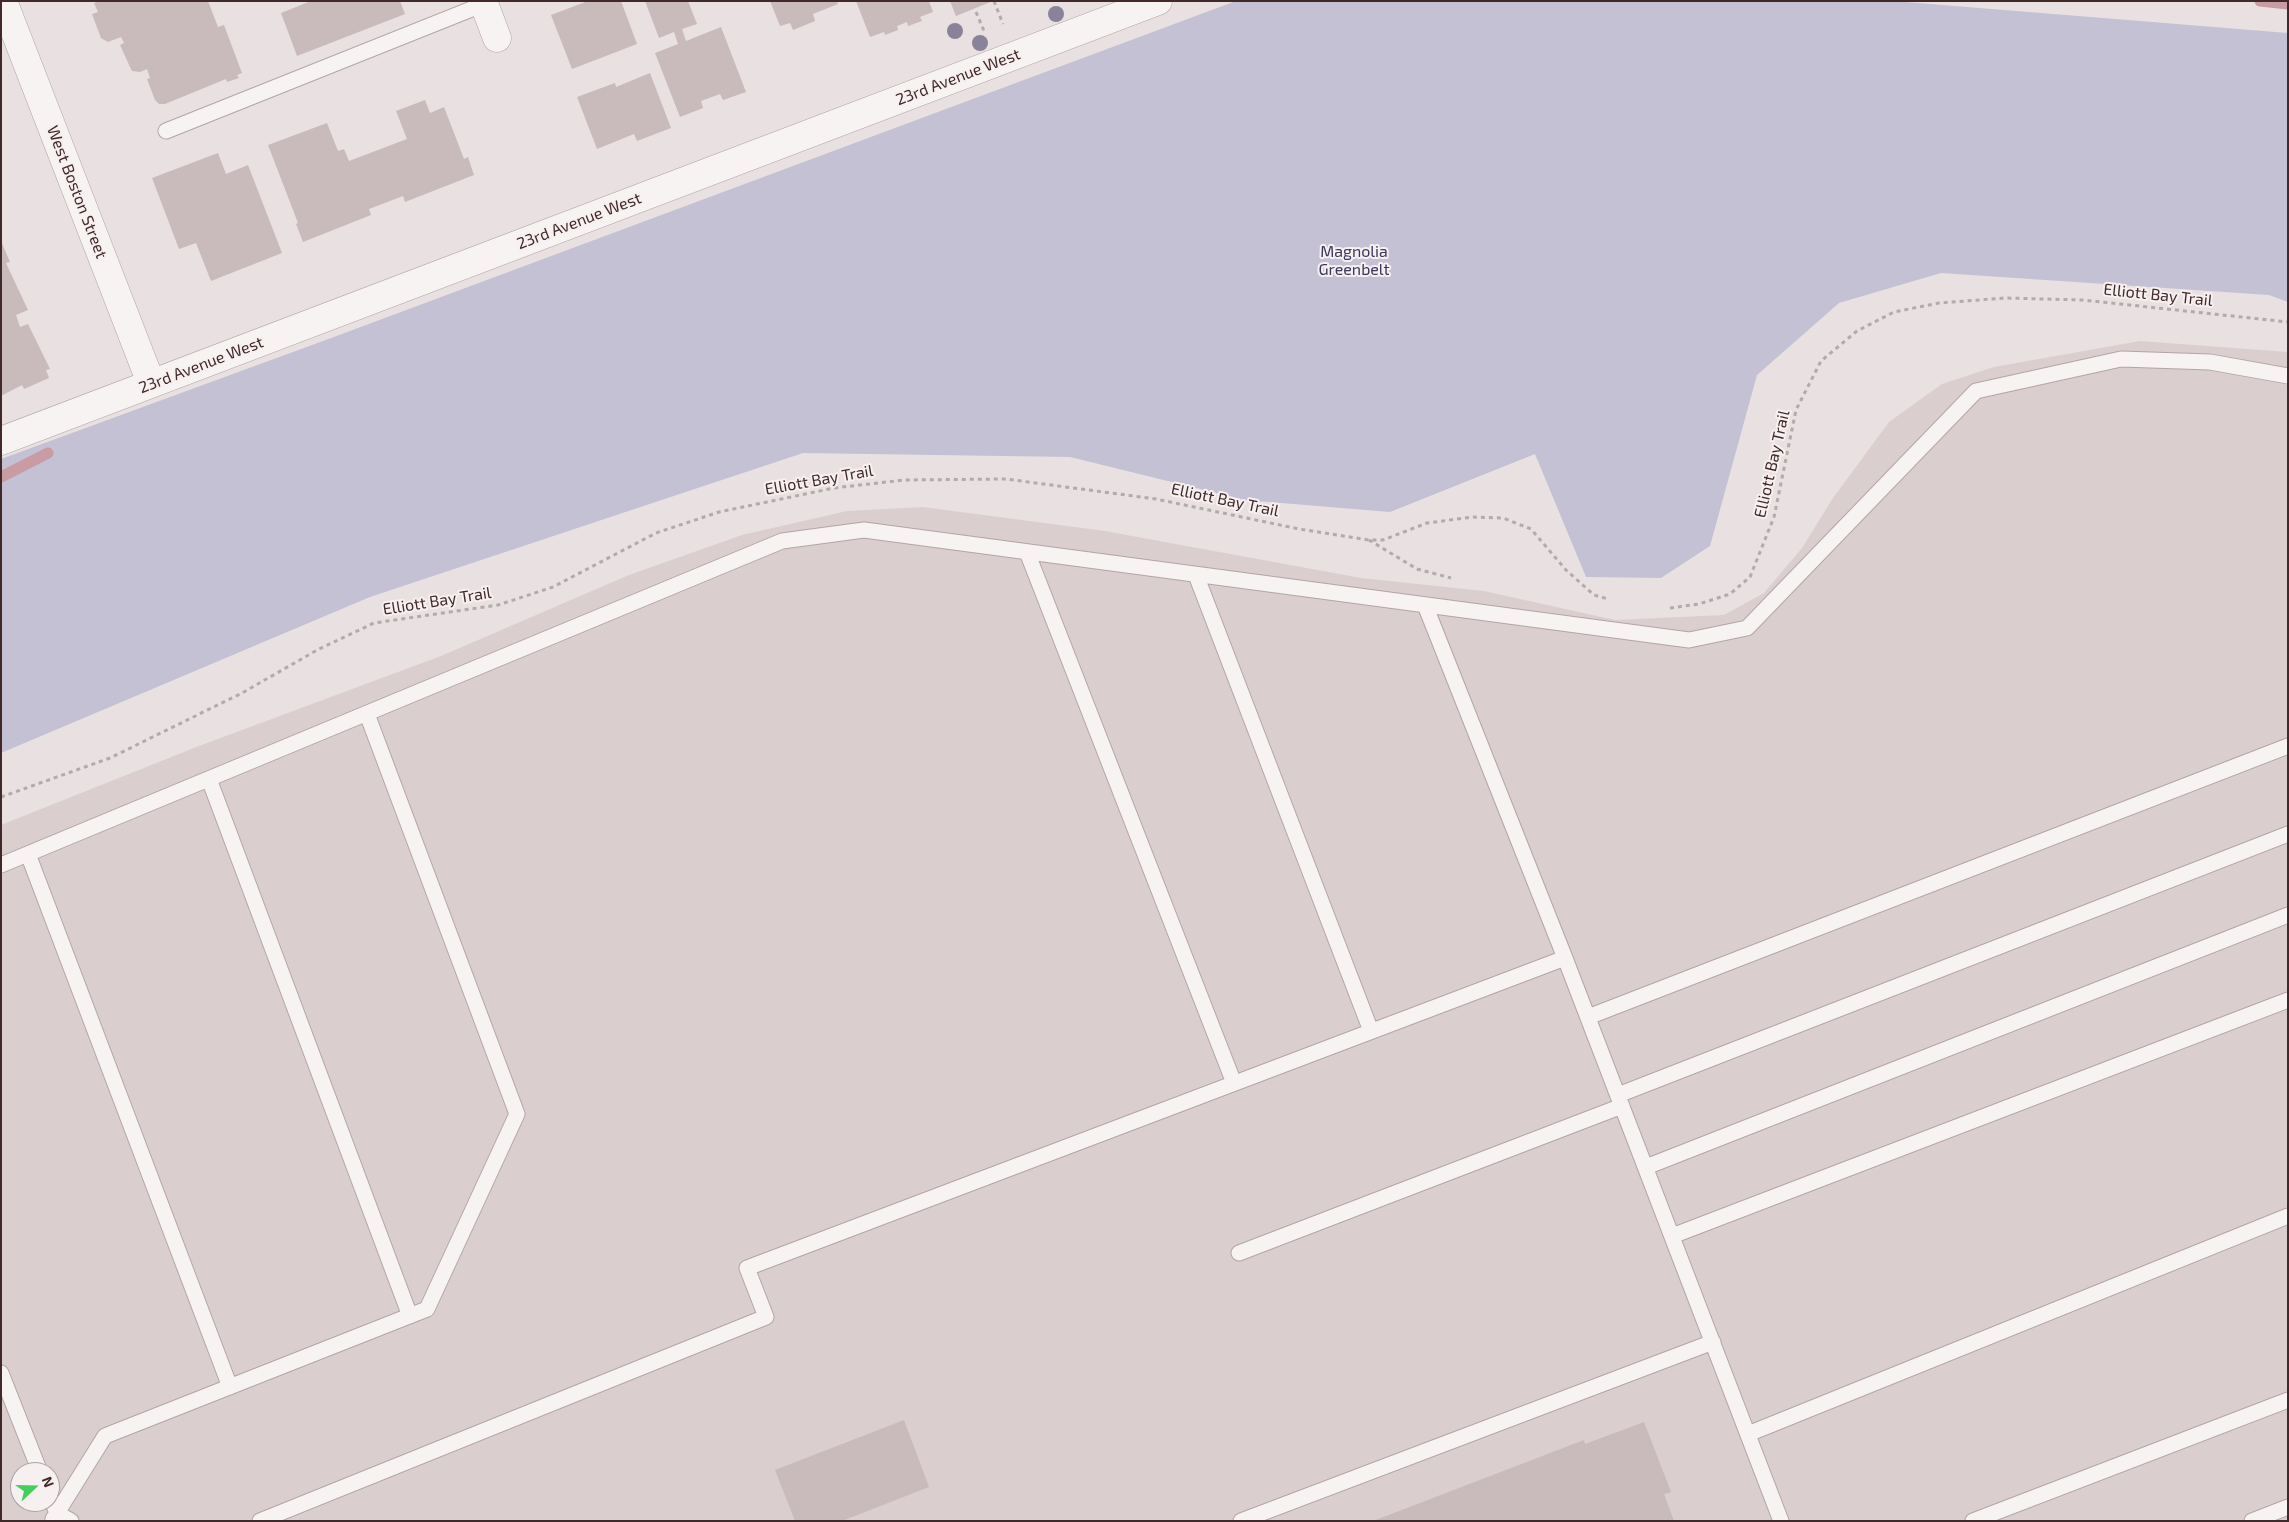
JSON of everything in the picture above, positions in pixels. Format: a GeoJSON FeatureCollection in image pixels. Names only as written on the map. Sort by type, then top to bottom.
{"type":"FeatureCollection","features":[{"type":"Feature","properties":{"kind":"street","name":"West Boston Street"},"geometry":{"type":"LineString","coordinates":[[3,1],[152,383]]}},
{"type":"Feature","properties":{"kind":"street","name":"23rd Avenue West"},"geometry":{"type":"LineString","coordinates":[[1,441],[1158,1]]}},
{"type":"Feature","properties":{"kind":"street"},"geometry":{"type":"LineString","coordinates":[[484,3],[497,38]]}},
{"type":"Feature","properties":{"kind":"lane"},"geometry":{"type":"LineString","coordinates":[[166,131],[484,3]]}},
{"type":"Feature","properties":{"kind":"lane"},"geometry":{"type":"LineString","coordinates":[[1,865],[782,541],[864,530],[1689,640],[1747,628],[1976,391],[2121,359],[2210,362],[2288,376]]}},
{"type":"Feature","properties":{"kind":"lane"},"geometry":{"type":"LineString","coordinates":[[1027,552],[1234,1084]]}},
{"type":"Feature","properties":{"kind":"lane"},"geometry":{"type":"LineString","coordinates":[[1196,575],[1371,1031]]}},
{"type":"Feature","properties":{"kind":"lane"},"geometry":{"type":"LineString","coordinates":[[1425,605],[1588,1017],[1781,1521]]}},
{"type":"Feature","properties":{"kind":"lane"},"geometry":{"type":"LineString","coordinates":[[71,1521],[56,1518],[105,1436],[427,1309],[517,1114],[366,714]]}},
{"type":"Feature","properties":{"kind":"lane"},"geometry":{"type":"LineString","coordinates":[[1588,1017],[2288,746]]}},
{"type":"Feature","properties":{"kind":"lane"},"geometry":{"type":"LineString","coordinates":[[209,780],[410,1316]]}},
{"type":"Feature","properties":{"kind":"lane"},"geometry":{"type":"LineString","coordinates":[[1239,1253],[2288,834]]}},
{"type":"Feature","properties":{"kind":"lane"},"geometry":{"type":"LineString","coordinates":[[28,854],[230,1387]]}},
{"type":"Feature","properties":{"kind":"lane"},"geometry":{"type":"LineString","coordinates":[[1646,1167],[2288,915]]}},
{"type":"Feature","properties":{"kind":"lane"},"geometry":{"type":"LineString","coordinates":[[260,1521],[766,1317],[747,1268],[1565,958]]}},
{"type":"Feature","properties":{"kind":"lane"},"geometry":{"type":"LineString","coordinates":[[1672,1236],[2288,1000]]}},
{"type":"Feature","properties":{"kind":"lane"},"geometry":{"type":"LineString","coordinates":[[1748,1434],[2288,1216]]}},
{"type":"Feature","properties":{"kind":"lane"},"geometry":{"type":"LineString","coordinates":[[1242,1521],[1713,1342]]}},
{"type":"Feature","properties":{"kind":"lane"},"geometry":{"type":"LineString","coordinates":[[1,1373],[36,1462]]}},
{"type":"Feature","properties":{"kind":"lane"},"geometry":{"type":"LineString","coordinates":[[1973,1521],[2288,1400]]}},
{"type":"Feature","properties":{"kind":"lane"},"geometry":{"type":"LineString","coordinates":[[2252,1521],[2288,1507]]}},
{"type":"Feature","properties":{"kind":"path"},"geometry":{"type":"LineString","coordinates":[[994,1],[1003,25]]}},
{"type":"Feature","properties":{"kind":"path"},"geometry":{"type":"LineString","coordinates":[[976,12],[984,32]]}},
{"type":"Feature","properties":{"kind":"path","name":"Elliott Bay Trail"},"geometry":{"type":"LineString","coordinates":[[1664,609],[1699,604],[1730,594],[1750,577],[1774,517],[1796,410],[1821,361],[1857,330],[1894,312],[1939,303],[2005,298],[2084,300],[2288,322]]}},
{"type":"Feature","properties":{"kind":"path","name":"Elliott Bay Trail"},"geometry":{"type":"LineString","coordinates":[[1,797],[110,758],[242,693],[319,650],[374,623],[498,605],[553,587],[656,533],[719,512],[834,488],[904,480],[1006,479],[1156,499],[1299,529],[1369,540],[1383,540],[1427,523],[1473,517],[1503,518],[1531,529],[1566,570],[1594,595],[1610,600]]}},
{"type":"Feature","properties":{"kind":"path"},"geometry":{"type":"LineString","coordinates":[[1369,540],[1417,569],[1452,579]]}},
{"type":"Feature","properties":{"kind":"path"},"geometry":{"type":"LineString","coordinates":[[1587,598],[1616,603]]}},
{"type":"Feature","properties":{"kind":"shaded area"},"geometry":{"type":"Polygon","coordinates":[[[2140,341],[2288,352],[2288,1521],[1,1521],[1,825],[199,746],[441,656],[629,575],[742,535],[847,511],[923,507],[1105,531],[1361,578],[1484,591],[1615,620],[1724,615],[1764,593],[1802,548],[1833,498],[1889,422],[1942,384],[1994,367],[2140,341]]]}},
{"type":"Feature","properties":{"kind":"green space","name":"Magnolia Greenbelt"},"geometry":{"type":"Polygon","coordinates":[[[1236,1],[1893,1],[2288,33],[2288,302],[2269,295],[1941,273],[1839,303],[1757,375],[1710,546],[1661,578],[1586,577],[1535,454],[1390,512],[1245,500],[1070,457],[803,453],[370,597],[1,753],[1,459],[1236,1]]]}},
{"type":"Feature","properties":{"kind":"building"},"geometry":{"type":"Polygon","coordinates":[[[100,1],[208,1],[218,27],[224,25],[242,73],[237,75],[239,78],[227,82],[226,79],[165,104],[159,104],[155,100],[147,79],[150,78],[147,69],[140,72],[132,71],[120,45],[124,43],[121,37],[108,42],[101,38],[92,14],[98,12],[94,3],[100,1]]]}},
{"type":"Feature","properties":{"kind":"building"},"geometry":{"type":"Polygon","coordinates":[[[311,1],[400,1],[405,14],[297,56],[281,13],[311,1]]]}},
{"type":"Feature","properties":{"kind":"building"},"geometry":{"type":"Polygon","coordinates":[[[588,1],[621,1],[637,44],[572,69],[551,15],[588,1]]]}},
{"type":"Feature","properties":{"kind":"building"},"geometry":{"type":"Polygon","coordinates":[[[645,1],[688,1],[697,24],[682,29],[686,41],[721,27],[746,92],[723,100],[720,94],[701,101],[703,108],[680,117],[655,53],[678,44],[674,32],[659,38],[645,1]]]}},
{"type":"Feature","properties":{"kind":"building"},"geometry":{"type":"Polygon","coordinates":[[[770,1],[837,1],[838,4],[813,14],[815,21],[793,30],[790,23],[780,26],[770,1]]]}},
{"type":"Feature","properties":{"kind":"building"},"geometry":{"type":"Polygon","coordinates":[[[856,1],[929,1],[933,12],[920,17],[922,21],[908,26],[907,22],[897,26],[898,30],[885,35],[884,32],[870,37],[856,1]]]}},
{"type":"Feature","properties":{"kind":"building"},"geometry":{"type":"Polygon","coordinates":[[[950,1],[993,1],[956,16],[950,1]]]}},
{"type":"Feature","properties":{"kind":"building"},"geometry":{"type":"Polygon","coordinates":[[[650,73],[671,128],[637,141],[634,134],[597,149],[577,97],[615,83],[616,87],[650,73]]]}},
{"type":"Feature","properties":{"kind":"building"},"geometry":{"type":"Polygon","coordinates":[[[425,100],[430,113],[444,107],[464,159],[468,157],[474,175],[405,202],[403,196],[369,209],[371,215],[303,242],[296,224],[298,223],[268,145],[327,123],[338,151],[344,149],[349,161],[407,139],[396,111],[425,100]]]}},
{"type":"Feature","properties":{"kind":"building"},"geometry":{"type":"Polygon","coordinates":[[[218,153],[226,174],[248,165],[282,253],[211,281],[196,243],[179,249],[152,178],[218,153]]]}},
{"type":"Feature","properties":{"kind":"building"},"geometry":{"type":"Polygon","coordinates":[[[1,241],[10,262],[6,263],[28,310],[16,315],[20,327],[28,324],[50,369],[46,370],[49,378],[24,389],[22,385],[1,396],[1,241]]]}},
{"type":"Feature","properties":{"kind":"building"},"geometry":{"type":"Polygon","coordinates":[[[904,1420],[929,1487],[842,1521],[795,1521],[775,1470],[904,1420]]]}},
{"type":"Feature","properties":{"kind":"building"},"geometry":{"type":"Polygon","coordinates":[[[1644,1422],[1671,1492],[1664,1494],[1674,1521],[1373,1521],[1584,1440],[1585,1444],[1644,1422]]]}},
{"type":"Feature","properties":{"kind":"waterway"},"geometry":{"type":"LineString","coordinates":[[2260,1],[2288,4]]}},
{"type":"Feature","properties":{"kind":"waterway"},"geometry":{"type":"LineString","coordinates":[[1,477],[48,453]]}}]}
